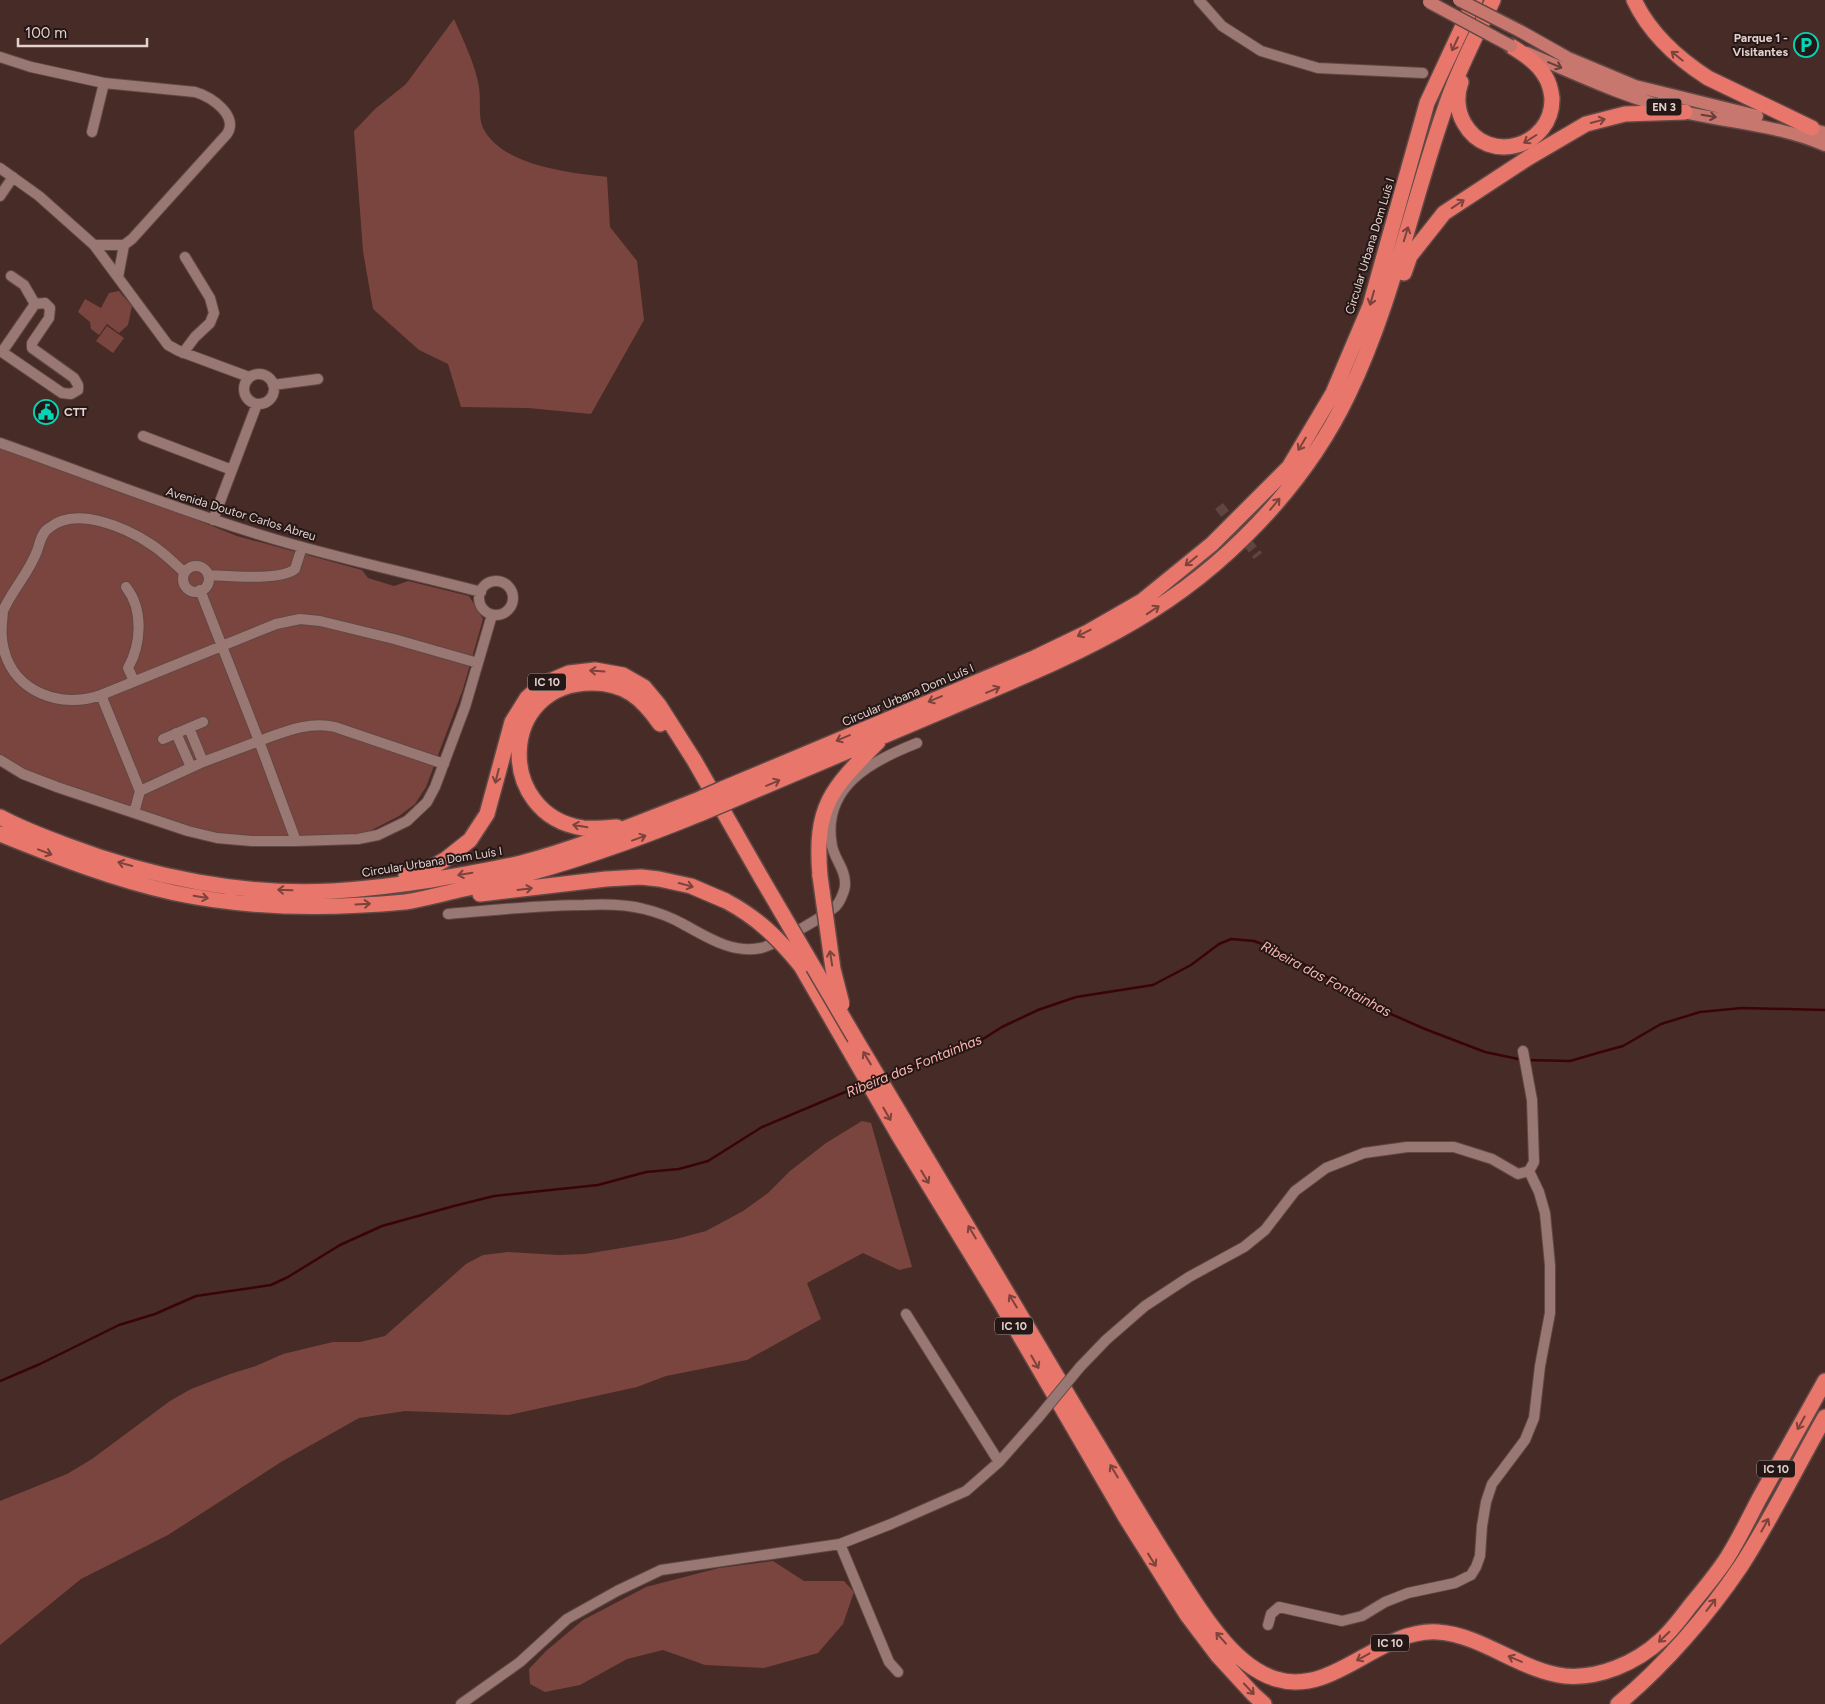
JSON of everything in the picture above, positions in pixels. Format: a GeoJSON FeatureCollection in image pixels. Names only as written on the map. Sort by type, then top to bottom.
{"type":"FeatureCollection","features":[{"type":"Feature","properties":{"kind":"highway","name":"Circular Urbana Dom Luís I"},"geometry":{"type":"LineString","coordinates":[[0,834],[108,875],[176,893],[217,900],[314,906],[407,902],[495,883],[562,865],[642,837],[698,807],[1032,659],[1088,632],[1142,601],[1212,544],[1289,467],[1333,392],[1370,306],[1427,104],[1475,0]]}},
{"type":"Feature","properties":{"kind":"highway"},"geometry":{"type":"LineString","coordinates":[[1493,0],[1478,33],[1474,50],[1459,86],[1458,107],[1461,118],[1468,130],[1475,138],[1488,144],[1512,146],[1531,139],[1544,127],[1551,110],[1551,92],[1546,76],[1530,59],[1511,46]]}},
{"type":"Feature","properties":{"kind":"highway"},"geometry":{"type":"LineString","coordinates":[[1634,0],[1660,39],[1673,53],[1693,68],[1733,91],[1778,110],[1819,131]]}},
{"type":"Feature","properties":{"kind":"highway","name":"Circular Urbana Dom Luís I"},"geometry":{"type":"LineString","coordinates":[[725,795],[884,736],[997,688],[1096,642],[1136,621],[1174,596],[1211,568],[1264,516],[1304,470],[1349,395],[1391,283],[1449,95],[1468,50],[1478,33]]}},
{"type":"Feature","properties":{"kind":"highway"},"geometry":{"type":"LineString","coordinates":[[1349,395],[1391,306],[1410,256],[1444,213],[1528,158],[1586,124],[1625,114],[1685,112]]}},
{"type":"Feature","properties":{"kind":"highway","name":"IC 10"},"geometry":{"type":"LineString","coordinates":[[333,891],[427,870],[446,859],[470,840],[487,814],[512,722],[527,698],[543,684],[569,673],[595,670],[623,675],[644,687],[659,705],[694,760],[801,966],[899,1136],[1001,1303],[1126,1518],[1187,1616],[1218,1656],[1252,1694],[1264,1704]]}},
{"type":"Feature","properties":{"kind":"highway","name":"IC 10"},"geometry":{"type":"LineString","coordinates":[[645,820],[618,826],[583,828],[557,819],[538,805],[523,778],[519,745],[524,723],[542,700],[560,688],[581,683],[606,683],[630,691],[650,710],[669,737],[929,1159],[1138,1514],[1219,1636],[1248,1665],[1262,1674],[1278,1680],[1296,1683],[1315,1680],[1400,1638],[1435,1632],[1456,1635],[1541,1670],[1567,1676],[1607,1672],[1633,1659],[1660,1641],[1673,1628],[1727,1558],[1825,1381]]}},
{"type":"Feature","properties":{"kind":"highway","name":"IC 10"},"geometry":{"type":"LineString","coordinates":[[855,1038],[836,982],[820,876],[818,839],[824,810],[831,796],[847,773],[884,736]]}},
{"type":"Feature","properties":{"kind":"highway","name":"Circular Urbana Dom Luís I"},"geometry":{"type":"LineString","coordinates":[[0,817],[40,835],[113,862],[183,878],[251,889],[333,891],[406,884],[492,870],[564,850],[645,820],[698,807]]}},
{"type":"Feature","properties":{"kind":"highway","name":"IC 10"},"geometry":{"type":"LineString","coordinates":[[407,902],[498,893],[606,879],[641,877],[686,885],[703,890],[726,901],[768,929],[801,966]]}},
{"type":"Feature","properties":{"kind":"highway","name":"IC 10"},"geometry":{"type":"LineString","coordinates":[[1618,1704],[1641,1684],[1677,1646],[1740,1567],[1825,1417]]}},
{"type":"Feature","properties":{"kind":"main road","name":"EN 3"},"geometry":{"type":"LineString","coordinates":[[1459,0],[1568,58],[1635,86],[1819,131]]}},
{"type":"Feature","properties":{"kind":"main road","name":"EN 3"},"geometry":{"type":"LineString","coordinates":[[1427,1],[1511,46],[1635,99],[1685,112],[1746,122],[1807,137],[1825,145]]}},
{"type":"Feature","properties":{"kind":"street"},"geometry":{"type":"LineString","coordinates":[[1199,0],[1222,26],[1261,51],[1318,68],[1423,73]]}},
{"type":"Feature","properties":{"kind":"street"},"geometry":{"type":"LineString","coordinates":[[0,57],[31,67],[104,83],[201,94],[219,105],[230,124],[227,134],[132,239],[124,245],[94,245]]}},
{"type":"Feature","properties":{"kind":"street"},"geometry":{"type":"LineString","coordinates":[[92,132],[104,83]]}},
{"type":"Feature","properties":{"kind":"street"},"geometry":{"type":"LineString","coordinates":[[0,168],[59,213],[94,245],[166,342],[183,353],[249,377],[258,374],[268,377],[274,390],[270,399],[262,404],[256,404],[252,403],[245,396],[244,386],[249,377]]}},
{"type":"Feature","properties":{"kind":"street"},"geometry":{"type":"LineString","coordinates":[[0,196],[12,177]]}},
{"type":"Feature","properties":{"kind":"street"},"geometry":{"type":"LineString","coordinates":[[118,277],[124,245]]}},
{"type":"Feature","properties":{"kind":"street"},"geometry":{"type":"LineString","coordinates":[[183,353],[195,337],[210,323],[214,313],[210,298],[185,257]]}},
{"type":"Feature","properties":{"kind":"street"},"geometry":{"type":"LineString","coordinates":[[11,276],[24,285],[35,304]]}},
{"type":"Feature","properties":{"kind":"street"},"geometry":{"type":"LineString","coordinates":[[45,303],[51,312],[32,343],[32,349],[74,378],[78,385],[76,392],[68,395],[62,393],[1,351],[35,304],[45,303]]}},
{"type":"Feature","properties":{"kind":"street"},"geometry":{"type":"LineString","coordinates":[[273,385],[318,379]]}},
{"type":"Feature","properties":{"kind":"street"},"geometry":{"type":"LineString","coordinates":[[213,520],[256,404]]}},
{"type":"Feature","properties":{"kind":"street"},"geometry":{"type":"LineString","coordinates":[[143,436],[232,470]]}},
{"type":"Feature","properties":{"kind":"street","name":"Avenida Doutor Carlos Abreu"},"geometry":{"type":"LineString","coordinates":[[0,444],[72,468],[213,520],[302,547],[480,592]]}},
{"type":"Feature","properties":{"kind":"street"},"geometry":{"type":"LineString","coordinates":[[184,572],[154,546],[118,527],[93,520],[69,519],[48,528],[43,534],[32,563],[1,610],[5,655],[18,677],[32,689],[50,697],[70,700],[89,699],[101,695],[289,620],[305,619],[348,627],[478,663]]}},
{"type":"Feature","properties":{"kind":"street"},"geometry":{"type":"LineString","coordinates":[[208,575],[273,576],[287,574],[295,569],[302,547]]}},
{"type":"Feature","properties":{"kind":"street"},"geometry":{"type":"LineString","coordinates":[[197,566],[202,567],[208,575],[207,585],[200,590],[192,591],[188,588],[183,578],[184,572],[191,567],[197,566]]}},
{"type":"Feature","properties":{"kind":"street"},"geometry":{"type":"LineString","coordinates":[[494,581],[502,582],[512,590],[514,600],[512,606],[502,615],[492,615],[483,610],[479,602],[480,592],[486,584],[494,581]]}},
{"type":"Feature","properties":{"kind":"street"},"geometry":{"type":"LineString","coordinates":[[126,587],[133,598],[138,621],[137,646],[128,668],[134,681]]}},
{"type":"Feature","properties":{"kind":"street"},"geometry":{"type":"LineString","coordinates":[[200,590],[296,841]]}},
{"type":"Feature","properties":{"kind":"street"},"geometry":{"type":"LineString","coordinates":[[0,760],[14,769],[37,779],[188,832],[218,838],[252,841],[365,838],[385,832],[408,821],[427,802],[466,707],[492,615]]}},
{"type":"Feature","properties":{"kind":"street"},"geometry":{"type":"LineString","coordinates":[[101,695],[140,791],[134,813]]}},
{"type":"Feature","properties":{"kind":"street"},"geometry":{"type":"LineString","coordinates":[[163,739],[203,722]]}},
{"type":"Feature","properties":{"kind":"street"},"geometry":{"type":"LineString","coordinates":[[140,791],[203,762],[301,727],[325,725],[335,727],[444,764]]}},
{"type":"Feature","properties":{"kind":"street"},"geometry":{"type":"LineString","coordinates":[[189,728],[203,762]]}},
{"type":"Feature","properties":{"kind":"street"},"geometry":{"type":"LineString","coordinates":[[176,733],[191,768]]}},
{"type":"Feature","properties":{"kind":"street"},"geometry":{"type":"LineString","coordinates":[[448,914],[546,905],[606,904],[644,909],[682,923],[705,937],[740,950],[762,948],[804,927],[838,905],[846,886],[843,871],[832,847],[831,820],[839,795],[860,772],[890,754],[917,743]]}},
{"type":"Feature","properties":{"kind":"street"},"geometry":{"type":"LineString","coordinates":[[460,1704],[520,1662],[567,1619],[617,1591],[661,1570],[840,1544],[966,1491],[999,1462],[1080,1367],[1106,1340],[1145,1306],[1189,1277],[1244,1247],[1265,1230],[1295,1192],[1326,1168],[1364,1153],[1406,1147],[1454,1148],[1492,1158],[1518,1174],[1529,1171],[1534,1162],[1532,1100],[1523,1050]]}},
{"type":"Feature","properties":{"kind":"street"},"geometry":{"type":"LineString","coordinates":[[1268,1625],[1271,1614],[1279,1607],[1342,1621],[1362,1616],[1385,1602],[1408,1593],[1455,1583],[1471,1576],[1476,1568],[1480,1556],[1486,1502],[1492,1484],[1525,1440],[1534,1418],[1540,1366],[1550,1314],[1550,1266],[1545,1213],[1539,1192],[1529,1171]]}},
{"type":"Feature","properties":{"kind":"street"},"geometry":{"type":"LineString","coordinates":[[906,1314],[999,1462]]}},
{"type":"Feature","properties":{"kind":"street"},"geometry":{"type":"LineString","coordinates":[[840,1544],[889,1662],[898,1672]]}},
{"type":"Feature","properties":{"kind":"shaded area"},"geometry":{"type":"Polygon","coordinates":[[[454,19],[475,69],[480,92],[481,124],[492,141],[505,151],[538,165],[557,170],[607,177],[610,227],[637,261],[644,320],[591,414],[528,408],[461,407],[448,364],[419,350],[373,309],[363,251],[354,131],[375,109],[406,84],[454,19]]]}},
{"type":"Feature","properties":{"kind":"shaded area"},"geometry":{"type":"Polygon","coordinates":[[[119,291],[132,306],[128,325],[119,333],[107,324],[99,335],[91,329],[90,322],[78,312],[85,299],[101,308],[109,293],[119,291]]]}},
{"type":"Feature","properties":{"kind":"shaded area"},"geometry":{"type":"Polygon","coordinates":[[[107,326],[124,338],[113,353],[96,341],[107,326]]]}},
{"type":"Feature","properties":{"kind":"shaded area"},"geometry":{"type":"Polygon","coordinates":[[[0,448],[135,495],[237,536],[362,570],[368,578],[394,586],[408,581],[469,596],[483,619],[463,689],[426,787],[415,804],[399,816],[366,833],[328,838],[222,836],[189,828],[81,793],[14,765],[0,757],[0,448]]]}},
{"type":"Feature","properties":{"kind":"shaded area"},"geometry":{"type":"Polygon","coordinates":[[[862,1121],[871,1123],[912,1267],[899,1270],[863,1253],[807,1283],[821,1319],[747,1360],[666,1376],[637,1387],[509,1415],[405,1411],[359,1418],[281,1462],[168,1535],[81,1579],[0,1645],[0,1501],[67,1474],[92,1459],[170,1401],[191,1389],[256,1366],[283,1354],[333,1342],[360,1342],[385,1336],[466,1264],[483,1255],[508,1252],[559,1255],[585,1254],[676,1239],[706,1231],[743,1211],[768,1193],[790,1171],[826,1143],[862,1121]]]}},
{"type":"Feature","properties":{"kind":"shaded area"},"geometry":{"type":"Polygon","coordinates":[[[773,1561],[804,1581],[844,1581],[854,1592],[843,1624],[818,1653],[764,1668],[705,1665],[663,1650],[627,1659],[580,1685],[545,1692],[530,1684],[529,1669],[546,1651],[583,1620],[646,1587],[719,1568],[773,1561]]]}},
{"type":"Feature","properties":{"kind":"waterway","name":"Ribeira das Fontainhas"},"geometry":{"type":"LineString","coordinates":[[886,1077],[975,1044],[1002,1027],[1038,1010],[1076,997],[1153,985],[1191,965],[1219,944],[1231,939],[1254,941],[1280,951],[1327,977],[1368,1004],[1425,1029],[1485,1052],[1523,1060]]}},
{"type":"Feature","properties":{"kind":"waterway","name":"Ribeira das Fontainhas"},"geometry":{"type":"LineString","coordinates":[[1528,1060],[1570,1061],[1623,1046],[1661,1024],[1700,1012],[1742,1008],[1825,1010]]}},
{"type":"Feature","properties":{"kind":"waterway","name":"Ribeira das Fontainhas"},"geometry":{"type":"LineString","coordinates":[[0,1381],[40,1364],[119,1325],[155,1314],[196,1296],[271,1285],[288,1277],[340,1245],[382,1226],[494,1196],[598,1185],[646,1172],[679,1169],[708,1161],[762,1127],[864,1084]]}},
{"type":"Feature","properties":{"kind":"tunnel"},"geometry":{"type":"LineString","coordinates":[[1219,506],[1258,556]]}},
{"type":"Feature","properties":{"kind":"place","name":"Parque 1 - Visitantes"},"geometry":{"type":"Point","coordinates":[1806,45]}},
{"type":"Feature","properties":{"kind":"place","name":"CTT"},"geometry":{"type":"Point","coordinates":[46,412]}}]}
